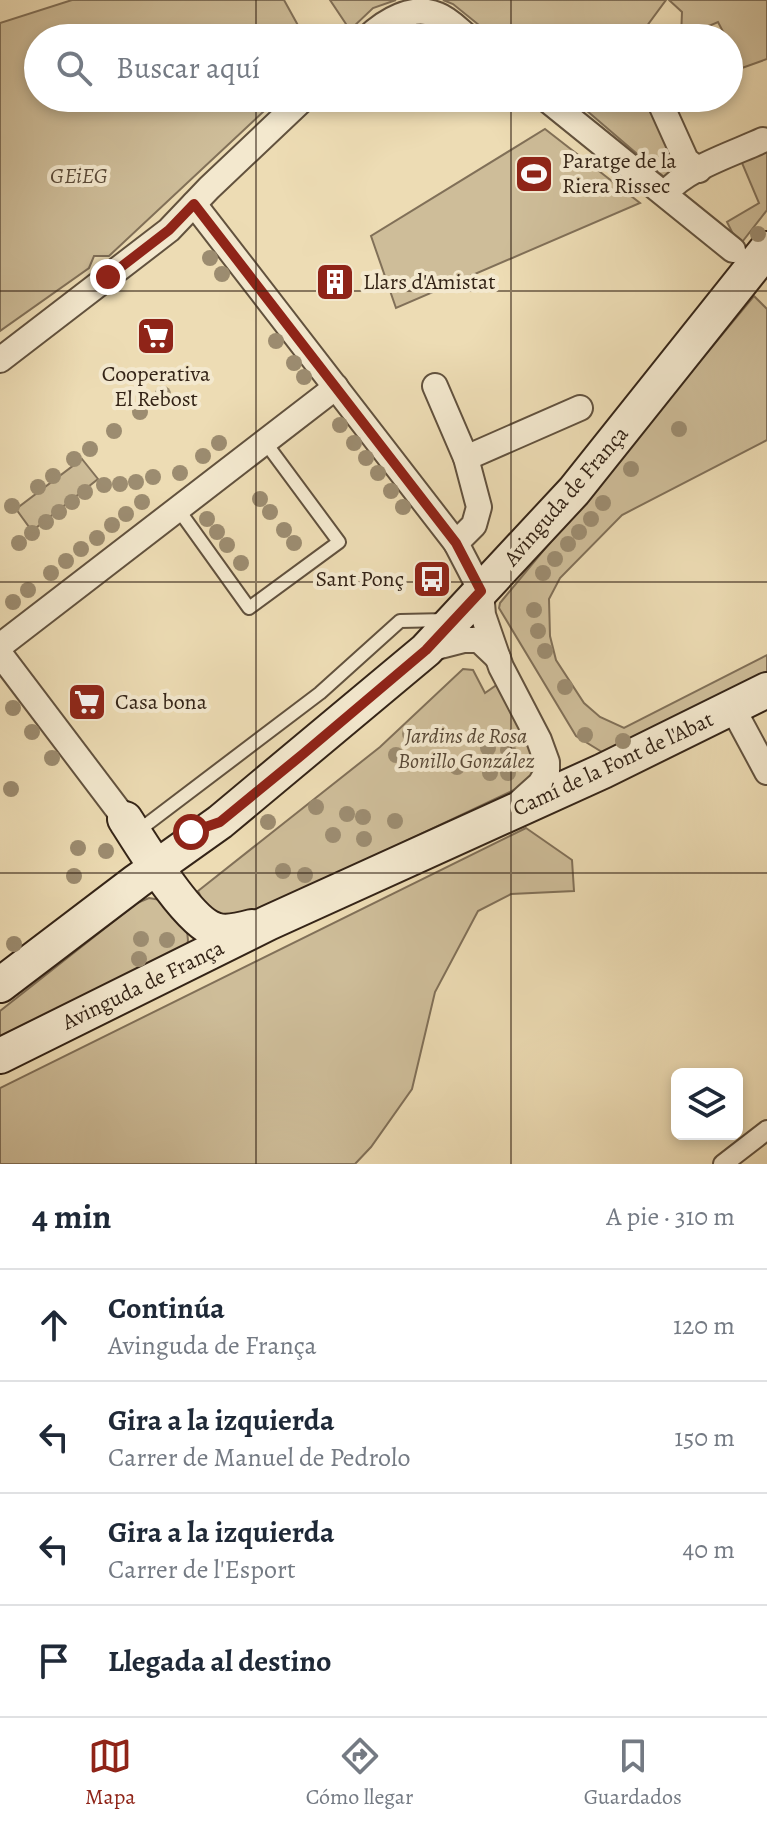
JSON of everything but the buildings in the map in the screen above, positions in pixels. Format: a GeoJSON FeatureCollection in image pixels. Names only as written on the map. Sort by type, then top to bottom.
{"type":"FeatureCollection","features":[{"type":"Feature","properties":{"kind":"main road","name":"Avinguda de França"},"geometry":{"type":"LineString","coordinates":[[0,985],[155,867],[220,822],[426,650],[574,491],[767,249]]}},
{"type":"Feature","properties":{"kind":"main road"},"geometry":{"type":"LineString","coordinates":[[732,707],[767,690]]}},
{"type":"Feature","properties":{"kind":"main road","name":"Camí de la Font de l'Abat"},"geometry":{"type":"LineString","coordinates":[[505,816],[732,707]]}},
{"type":"Feature","properties":{"kind":"main road","name":"Avinguda de França"},"geometry":{"type":"LineString","coordinates":[[0,1056],[268,923],[505,816]]}},
{"type":"Feature","properties":{"kind":"main road"},"geometry":{"type":"LineString","coordinates":[[134,823],[165,836],[181,837],[220,822]]}},
{"type":"Feature","properties":{"kind":"main road"},"geometry":{"type":"LineString","coordinates":[[192,912],[189,878],[196,856],[220,822]]}},
{"type":"Feature","properties":{"kind":"main road"},"geometry":{"type":"LineString","coordinates":[[134,823],[155,867],[203,924],[216,931],[238,931],[268,923]]}},
{"type":"Feature","properties":{"kind":"street"},"geometry":{"type":"LineString","coordinates":[[385,24],[392,19],[428,12],[441,15],[452,24]]}},
{"type":"Feature","properties":{"kind":"street"},"geometry":{"type":"LineString","coordinates":[[0,360],[169,230],[289,112]]}},
{"type":"Feature","properties":{"kind":"street"},"geometry":{"type":"LineString","coordinates":[[562,112],[733,250]]}},
{"type":"Feature","properties":{"kind":"street"},"geometry":{"type":"LineString","coordinates":[[664,112],[686,160],[699,170]]}},
{"type":"Feature","properties":{"kind":"street"},"geometry":{"type":"LineString","coordinates":[[665,194],[699,170],[763,140]]}},
{"type":"Feature","properties":{"kind":"street","name":"Camí de la Font de l'Abat"},"geometry":{"type":"LineString","coordinates":[[194,204],[456,543],[481,591],[483,615],[498,658],[547,762],[547,772],[540,784],[505,816]]}},
{"type":"Feature","properties":{"kind":"street"},"geometry":{"type":"LineString","coordinates":[[435,386],[466,458],[479,514],[474,525],[456,543]]}},
{"type":"Feature","properties":{"kind":"street"},"geometry":{"type":"LineString","coordinates":[[0,646],[336,387]]}},
{"type":"Feature","properties":{"kind":"street"},"geometry":{"type":"LineString","coordinates":[[466,458],[580,408]]}},
{"type":"Feature","properties":{"kind":"street"},"geometry":{"type":"LineString","coordinates":[[426,650],[464,640],[479,640],[498,658]]}},
{"type":"Feature","properties":{"kind":"street"},"geometry":{"type":"LineString","coordinates":[[0,654],[134,823]]}},
{"type":"Feature","properties":{"kind":"street","name":"Camí de la Font de l'Abat"},"geometry":{"type":"LineString","coordinates":[[732,707],[767,772]]}},
{"type":"Feature","properties":{"kind":"street"},"geometry":{"type":"LineString","coordinates":[[723,1164],[767,1130]]}},
{"type":"Feature","properties":{"kind":"lane"},"geometry":{"type":"LineString","coordinates":[[178,509],[249,608],[339,542],[265,442]]}},
{"type":"Feature","properties":{"kind":"lane"},"geometry":{"type":"LineString","coordinates":[[134,823],[320,693],[400,621],[454,620]]}},
{"type":"Feature","properties":{"kind":"green space","name":"GEiEG"},"geometry":{"type":"Polygon","coordinates":[[[72,0],[284,0],[297,24],[24,24],[24,112],[263,112],[109,256],[94,256],[89,268],[0,331],[0,23],[72,0]]]}},
{"type":"Feature","properties":{"kind":"green space"},"geometry":{"type":"Polygon","coordinates":[[[330,0],[396,0],[373,8],[356,24],[346,24],[330,0]]]}},
{"type":"Feature","properties":{"kind":"green space"},"geometry":{"type":"Polygon","coordinates":[[[443,0],[666,0],[648,24],[478,24],[443,0]]]}},
{"type":"Feature","properties":{"kind":"green space"},"geometry":{"type":"Polygon","coordinates":[[[669,0],[767,0],[767,59],[743,68],[743,24],[682,24],[682,12],[669,0]]]}},
{"type":"Feature","properties":{"kind":"green space"},"geometry":{"type":"Polygon","coordinates":[[[588,112],[651,112],[679,166],[664,177],[588,112]]]}},
{"type":"Feature","properties":{"kind":"green space"},"geometry":{"type":"Polygon","coordinates":[[[545,129],[640,203],[396,308],[371,236],[545,129]]]}},
{"type":"Feature","properties":{"kind":"green space"},"geometry":{"type":"Polygon","coordinates":[[[767,145],[767,210],[739,246],[727,222],[759,203],[742,163],[767,145]]]}},
{"type":"Feature","properties":{"kind":"green space"},"geometry":{"type":"Polygon","coordinates":[[[754,296],[767,309],[767,440],[622,515],[560,578],[549,599],[550,636],[556,660],[584,703],[600,717],[624,728],[767,655],[767,678],[628,748],[602,752],[576,736],[499,608],[500,603],[754,296]]]}},
{"type":"Feature","properties":{"kind":"green space"},"geometry":{"type":"Polygon","coordinates":[[[82,459],[98,479],[32,531],[16,509],[82,459]]]}},
{"type":"Feature","properties":{"kind":"green space","name":"Jardins de Rosa Bonillo González"},"geometry":{"type":"Polygon","coordinates":[[[463,669],[473,670],[485,693],[498,684],[532,748],[536,768],[529,783],[239,920],[218,916],[205,905],[198,891],[380,747],[463,669]]]}},
{"type":"Feature","properties":{"kind":"green space"},"geometry":{"type":"Polygon","coordinates":[[[526,828],[572,860],[574,891],[511,894],[478,911],[435,992],[412,1089],[371,1147],[355,1164],[0,1164],[0,1088],[526,828]]]}},
{"type":"Feature","properties":{"kind":"green space"},"geometry":{"type":"Polygon","coordinates":[[[149,898],[167,902],[178,913],[187,931],[186,951],[0,1044],[0,1011],[137,903],[149,898]]]}},
{"type":"Feature","properties":{"kind":"place","name":"Paratge de la Riera Rissec"},"geometry":{"type":"Point","coordinates":[534,174]}},
{"type":"Feature","properties":{"kind":"place","name":"Llars d'Amistat"},"geometry":{"type":"Point","coordinates":[335,282]}},
{"type":"Feature","properties":{"kind":"place","name":"Cooperativa El Rebost"},"geometry":{"type":"Point","coordinates":[156,336]}},
{"type":"Feature","properties":{"kind":"place","name":"Sant Ponç"},"geometry":{"type":"Point","coordinates":[432,579]}},
{"type":"Feature","properties":{"kind":"place","name":"Casa bona"},"geometry":{"type":"Point","coordinates":[87,702]}},
{"type":"Feature","properties":{"kind":"route"},"geometry":{"type":"LineString","coordinates":[[108,277],[169,230],[194,204],[456,543],[481,591],[426,650],[303,754],[220,822],[191,832]]}}]}
